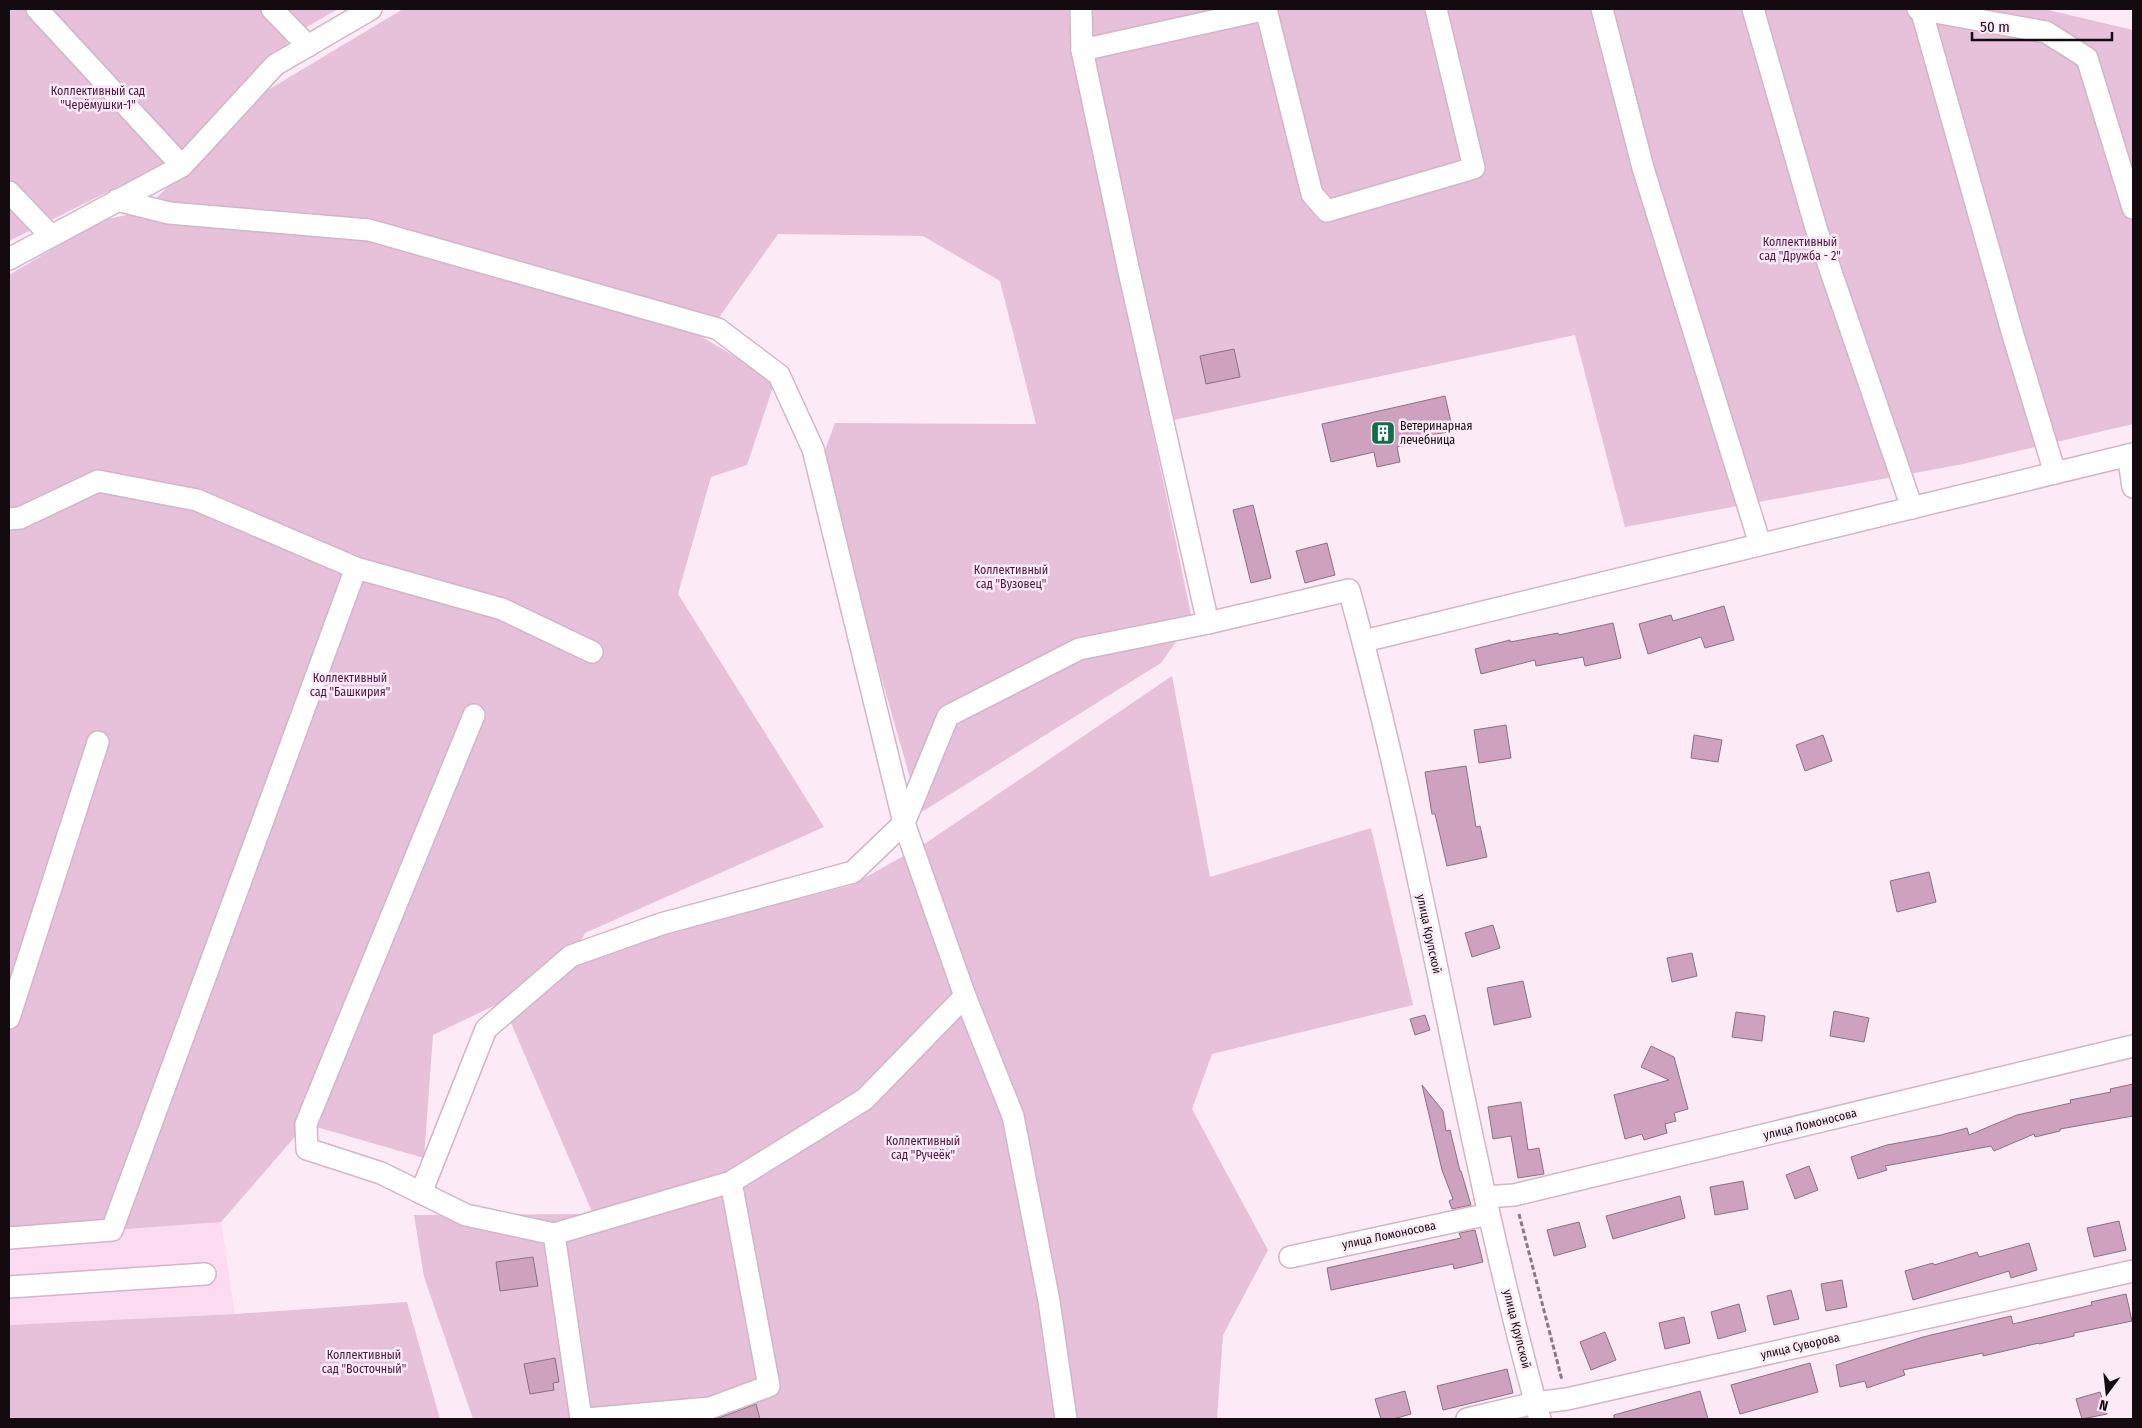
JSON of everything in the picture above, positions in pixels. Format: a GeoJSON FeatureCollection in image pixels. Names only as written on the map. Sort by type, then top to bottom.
{"type":"FeatureCollection","features":[{"type":"Feature","properties":{"kind":"street"},"geometry":{"type":"LineString","coordinates":[[37,9],[182,166]]}},
{"type":"Feature","properties":{"kind":"street"},"geometry":{"type":"LineString","coordinates":[[272,9],[308,46]]}},
{"type":"Feature","properties":{"kind":"street"},"geometry":{"type":"LineString","coordinates":[[9,259],[182,166],[275,65],[371,9]]}},
{"type":"Feature","properties":{"kind":"street"},"geometry":{"type":"LineString","coordinates":[[422,1193],[486,1029],[571,956],[661,924],[853,872],[904,823],[948,716],[1079,649],[1208,623],[1128,267],[1082,50],[1081,9]]}},
{"type":"Feature","properties":{"kind":"street"},"geometry":{"type":"LineString","coordinates":[[1082,50],[1199,26],[1267,9],[1312,194],[1327,211],[1474,168],[1436,9]]}},
{"type":"Feature","properties":{"kind":"street"},"geometry":{"type":"LineString","coordinates":[[1602,9],[1643,168],[1760,544]]}},
{"type":"Feature","properties":{"kind":"street"},"geometry":{"type":"LineString","coordinates":[[1753,9],[1816,228],[1912,508]]}},
{"type":"Feature","properties":{"kind":"street"},"geometry":{"type":"LineString","coordinates":[[2055,473],[2013,335],[1920,9],[2046,32],[2087,58],[2133,208]]}},
{"type":"Feature","properties":{"kind":"street"},"geometry":{"type":"LineString","coordinates":[[9,192],[51,236]]}},
{"type":"Feature","properties":{"kind":"street"},"geometry":{"type":"LineString","coordinates":[[117,200],[169,213],[369,230],[718,329],[779,375],[813,449],[904,823],[965,996],[1013,1116],[1050,1301],[1066,1419]]}},
{"type":"Feature","properties":{"kind":"street"},"geometry":{"type":"LineString","coordinates":[[1364,641],[2130,454],[2133,487]]}},
{"type":"Feature","properties":{"kind":"street"},"geometry":{"type":"LineString","coordinates":[[9,520],[20,518],[98,481],[197,500],[356,568],[502,609],[592,652]]}},
{"type":"Feature","properties":{"kind":"street"},"geometry":{"type":"LineString","coordinates":[[9,1238],[112,1230],[356,568]]}},
{"type":"Feature","properties":{"kind":"street","name":"улица Крупской"},"geometry":{"type":"LineString","coordinates":[[1208,623],[1349,590],[1364,641],[1411,847],[1487,1205],[1538,1411]]}},
{"type":"Feature","properties":{"kind":"street"},"geometry":{"type":"LineString","coordinates":[[474,715],[306,1124],[307,1149],[381,1173],[466,1215],[554,1234],[731,1182],[865,1099],[965,996]]}},
{"type":"Feature","properties":{"kind":"street"},"geometry":{"type":"LineString","coordinates":[[9,1018],[98,742]]}},
{"type":"Feature","properties":{"kind":"street","name":"улица Ломоносова"},"geometry":{"type":"LineString","coordinates":[[1290,1257],[1487,1205],[1514,1195],[2133,1046]]}},
{"type":"Feature","properties":{"kind":"street"},"geometry":{"type":"LineString","coordinates":[[586,1419],[710,1408],[769,1386],[731,1182]]}},
{"type":"Feature","properties":{"kind":"street"},"geometry":{"type":"LineString","coordinates":[[554,1234],[581,1419]]}},
{"type":"Feature","properties":{"kind":"street","name":"улица Суворова"},"geometry":{"type":"LineString","coordinates":[[1467,1419],[1538,1411],[1567,1399],[2133,1271]]}},
{"type":"Feature","properties":{"kind":"street"},"geometry":{"type":"LineString","coordinates":[[9,1287],[205,1274]]}},
{"type":"Feature","properties":{"kind":"path"},"geometry":{"type":"LineString","coordinates":[[1514,1195],[1567,1399]]}},
{"type":"Feature","properties":{"kind":"shaded area"},"geometry":{"type":"Polygon","coordinates":[[[221,1222],[235,1314],[9,1325],[9,1238],[221,1222]]]}},
{"type":"Feature","properties":{"kind":"green space","name":"Коллективный сад \"Черёмушки-1\""},"geometry":{"type":"Polygon","coordinates":[[[9,9],[338,9],[298,32],[178,157],[9,241],[9,9]]]}},
{"type":"Feature","properties":{"kind":"green space","name":"Коллективный сад \"Вузовец\""},"geometry":{"type":"Polygon","coordinates":[[[403,9],[1069,9],[1071,41],[1192,619],[1161,663],[920,813],[820,463],[835,423],[1036,424],[1000,281],[923,236],[778,234],[715,323],[366,224],[147,207],[268,90],[403,9]]]}},
{"type":"Feature","properties":{"kind":"green space","name":"Коллективный сад \"Дружба - 2\""},"geometry":{"type":"Polygon","coordinates":[[[1092,9],[2044,9],[2133,30],[2133,424],[1963,464],[1625,527],[1575,335],[1169,421],[1093,48],[1092,9]]]}},
{"type":"Feature","properties":{"kind":"green space"},"geometry":{"type":"Polygon","coordinates":[[[132,214],[403,243],[674,320],[775,381],[747,465],[711,477],[678,594],[824,827],[585,933],[572,956],[852,885],[923,845],[1172,676],[1210,877],[1371,828],[1413,1005],[1212,1054],[1192,1109],[1268,1250],[1223,1335],[1217,1419],[473,1419],[424,1277],[414,1215],[593,1214],[502,1002],[433,1035],[424,1158],[306,1124],[221,1222],[9,1238],[9,275],[102,220],[132,214]]]}},
{"type":"Feature","properties":{"kind":"green space","name":"Коллективный сад \"Восточный\""},"geometry":{"type":"Polygon","coordinates":[[[407,1302],[440,1419],[9,1419],[9,1325],[235,1314],[407,1302]]]}},
{"type":"Feature","properties":{"kind":"building"},"geometry":{"type":"Polygon","coordinates":[[[1234,349],[1240,377],[1206,384],[1200,356],[1234,349]]]}},
{"type":"Feature","properties":{"kind":"building","name":"Ветеринарная лечебница"},"geometry":{"type":"Polygon","coordinates":[[[1445,396],[1453,431],[1432,435],[1433,439],[1397,447],[1400,462],[1377,467],[1374,452],[1331,462],[1322,424],[1445,396]]]}},
{"type":"Feature","properties":{"kind":"building"},"geometry":{"type":"Polygon","coordinates":[[[1253,505],[1271,578],[1251,583],[1233,510],[1253,505]]]}},
{"type":"Feature","properties":{"kind":"building"},"geometry":{"type":"Polygon","coordinates":[[[1327,543],[1335,575],[1305,583],[1296,551],[1327,543]]]}},
{"type":"Feature","properties":{"kind":"building"},"geometry":{"type":"Polygon","coordinates":[[[1724,606],[1734,640],[1705,648],[1701,637],[1648,654],[1639,624],[1671,615],[1673,621],[1724,606]]]}},
{"type":"Feature","properties":{"kind":"building"},"geometry":{"type":"Polygon","coordinates":[[[1613,623],[1621,658],[1585,666],[1583,657],[1536,666],[1535,660],[1481,674],[1475,649],[1510,640],[1510,642],[1558,633],[1559,635],[1613,623]]]}},
{"type":"Feature","properties":{"kind":"building"},"geometry":{"type":"Polygon","coordinates":[[[1506,725],[1511,758],[1479,763],[1474,730],[1506,725]]]}},
{"type":"Feature","properties":{"kind":"building"},"geometry":{"type":"Polygon","coordinates":[[[1694,735],[1722,740],[1718,762],[1691,758],[1694,735]]]}},
{"type":"Feature","properties":{"kind":"building"},"geometry":{"type":"Polygon","coordinates":[[[1823,735],[1832,761],[1805,771],[1796,745],[1823,735]]]}},
{"type":"Feature","properties":{"kind":"building"},"geometry":{"type":"Polygon","coordinates":[[[1466,766],[1476,827],[1480,826],[1487,857],[1447,866],[1435,814],[1432,814],[1425,772],[1466,766]]]}},
{"type":"Feature","properties":{"kind":"building"},"geometry":{"type":"Polygon","coordinates":[[[1929,872],[1936,902],[1897,912],[1890,881],[1929,872]]]}},
{"type":"Feature","properties":{"kind":"building"},"geometry":{"type":"Polygon","coordinates":[[[1493,925],[1500,948],[1472,957],[1465,933],[1493,925]]]}},
{"type":"Feature","properties":{"kind":"building"},"geometry":{"type":"Polygon","coordinates":[[[1692,953],[1697,976],[1672,982],[1667,958],[1692,953]]]}},
{"type":"Feature","properties":{"kind":"building"},"geometry":{"type":"Polygon","coordinates":[[[1523,981],[1531,1017],[1494,1025],[1487,988],[1523,981]]]}},
{"type":"Feature","properties":{"kind":"building"},"geometry":{"type":"Polygon","coordinates":[[[1834,1011],[1869,1018],[1864,1042],[1830,1036],[1834,1011]]]}},
{"type":"Feature","properties":{"kind":"building"},"geometry":{"type":"Polygon","coordinates":[[[1736,1012],[1765,1016],[1762,1041],[1732,1037],[1736,1012]]]}},
{"type":"Feature","properties":{"kind":"building"},"geometry":{"type":"Polygon","coordinates":[[[1425,1015],[1430,1030],[1415,1035],[1410,1019],[1425,1015]]]}},
{"type":"Feature","properties":{"kind":"building"},"geometry":{"type":"Polygon","coordinates":[[[1651,1046],[1674,1057],[1688,1109],[1674,1113],[1676,1121],[1665,1124],[1667,1133],[1644,1140],[1642,1134],[1625,1139],[1614,1095],[1669,1080],[1641,1067],[1651,1046]]]}},
{"type":"Feature","properties":{"kind":"building"},"geometry":{"type":"Polygon","coordinates":[[[2133,1084],[2133,1116],[2060,1129],[2060,1131],[2035,1137],[2034,1134],[1994,1151],[1991,1146],[1885,1166],[1887,1170],[1858,1179],[1851,1157],[1887,1145],[1967,1128],[1969,1135],[2017,1115],[2071,1103],[2070,1100],[2111,1092],[2110,1089],[2133,1084]]]}},
{"type":"Feature","properties":{"kind":"building"},"geometry":{"type":"Polygon","coordinates":[[[1422,1085],[1443,1111],[1446,1131],[1450,1130],[1471,1205],[1452,1209],[1449,1201],[1453,1199],[1442,1170],[1422,1085]]]}},
{"type":"Feature","properties":{"kind":"building"},"geometry":{"type":"Polygon","coordinates":[[[1521,1102],[1528,1150],[1539,1148],[1544,1174],[1518,1178],[1511,1136],[1493,1139],[1488,1107],[1521,1102]]]}},
{"type":"Feature","properties":{"kind":"building"},"geometry":{"type":"Polygon","coordinates":[[[1809,1166],[1818,1190],[1795,1199],[1786,1175],[1809,1166]]]}},
{"type":"Feature","properties":{"kind":"building"},"geometry":{"type":"Polygon","coordinates":[[[1743,1181],[1748,1209],[1715,1215],[1710,1187],[1743,1181]]]}},
{"type":"Feature","properties":{"kind":"building"},"geometry":{"type":"Polygon","coordinates":[[[1680,1196],[1685,1218],[1613,1239],[1606,1216],[1680,1196]]]}},
{"type":"Feature","properties":{"kind":"building"},"geometry":{"type":"Polygon","coordinates":[[[2119,1221],[2126,1250],[2094,1257],[2087,1228],[2119,1221]]]}},
{"type":"Feature","properties":{"kind":"building"},"geometry":{"type":"Polygon","coordinates":[[[1579,1222],[1586,1247],[1554,1256],[1547,1230],[1579,1222]]]}},
{"type":"Feature","properties":{"kind":"building"},"geometry":{"type":"Polygon","coordinates":[[[1475,1230],[1483,1262],[1454,1269],[1453,1264],[1331,1290],[1327,1268],[1461,1238],[1459,1233],[1475,1230]]]}},
{"type":"Feature","properties":{"kind":"building"},"geometry":{"type":"Polygon","coordinates":[[[2029,1243],[2037,1270],[2011,1278],[2009,1271],[1913,1300],[1905,1271],[1933,1263],[1934,1265],[1977,1252],[1979,1257],[2029,1243]]]}},
{"type":"Feature","properties":{"kind":"building"},"geometry":{"type":"Polygon","coordinates":[[[533,1257],[538,1286],[500,1291],[496,1262],[533,1257]]]}},
{"type":"Feature","properties":{"kind":"building"},"geometry":{"type":"Polygon","coordinates":[[[1842,1280],[1847,1307],[1826,1311],[1821,1284],[1842,1280]]]}},
{"type":"Feature","properties":{"kind":"building"},"geometry":{"type":"Polygon","coordinates":[[[1791,1290],[1799,1319],[1774,1325],[1767,1296],[1791,1290]]]}},
{"type":"Feature","properties":{"kind":"building"},"geometry":{"type":"Polygon","coordinates":[[[2126,1294],[2132,1321],[2074,1333],[2074,1336],[1983,1356],[1983,1353],[1903,1370],[1905,1375],[1867,1388],[1865,1381],[1840,1387],[1836,1365],[1923,1337],[2011,1316],[2013,1324],[2092,1305],[2091,1302],[2126,1294]]]}},
{"type":"Feature","properties":{"kind":"building"},"geometry":{"type":"Polygon","coordinates":[[[1739,1304],[1746,1331],[1718,1339],[1711,1312],[1739,1304]]]}},
{"type":"Feature","properties":{"kind":"building"},"geometry":{"type":"Polygon","coordinates":[[[1684,1317],[1690,1343],[1665,1349],[1659,1323],[1684,1317]]]}},
{"type":"Feature","properties":{"kind":"building"},"geometry":{"type":"Polygon","coordinates":[[[1605,1332],[1616,1360],[1591,1370],[1580,1342],[1605,1332]]]}},
{"type":"Feature","properties":{"kind":"building"},"geometry":{"type":"Polygon","coordinates":[[[555,1358],[559,1382],[553,1383],[554,1390],[530,1394],[524,1364],[555,1358]]]}},
{"type":"Feature","properties":{"kind":"building"},"geometry":{"type":"Polygon","coordinates":[[[1810,1363],[1818,1392],[1740,1414],[1731,1385],[1810,1363]]]}},
{"type":"Feature","properties":{"kind":"building"},"geometry":{"type":"Polygon","coordinates":[[[1507,1369],[1513,1393],[1443,1410],[1437,1386],[1507,1369]]]}},
{"type":"Feature","properties":{"kind":"building"},"geometry":{"type":"Polygon","coordinates":[[[1405,1391],[1411,1414],[1393,1419],[1381,1419],[1375,1399],[1405,1391]]]}},
{"type":"Feature","properties":{"kind":"building"},"geometry":{"type":"Polygon","coordinates":[[[1700,1391],[1708,1419],[1614,1419],[1614,1415],[1700,1391]]]}},
{"type":"Feature","properties":{"kind":"building"},"geometry":{"type":"Polygon","coordinates":[[[2100,1392],[2107,1414],[2082,1419],[2076,1399],[2100,1392]]]}},
{"type":"Feature","properties":{"kind":"building"},"geometry":{"type":"Polygon","coordinates":[[[756,1404],[760,1419],[716,1419],[756,1404]]]}},
{"type":"Feature","properties":{"kind":"place","name":"Ветеринарная лечебница"},"geometry":{"type":"Point","coordinates":[1383,433]}},
{"type":"Feature","properties":{"kind":"park label","name":"Коллективный сад \"Башкирия\""},"geometry":{"type":"Point","coordinates":[350,685]}},
{"type":"Feature","properties":{"kind":"park label","name":"Коллективный сад \"Ручеёк\""},"geometry":{"type":"Point","coordinates":[923,1148]}}]}
